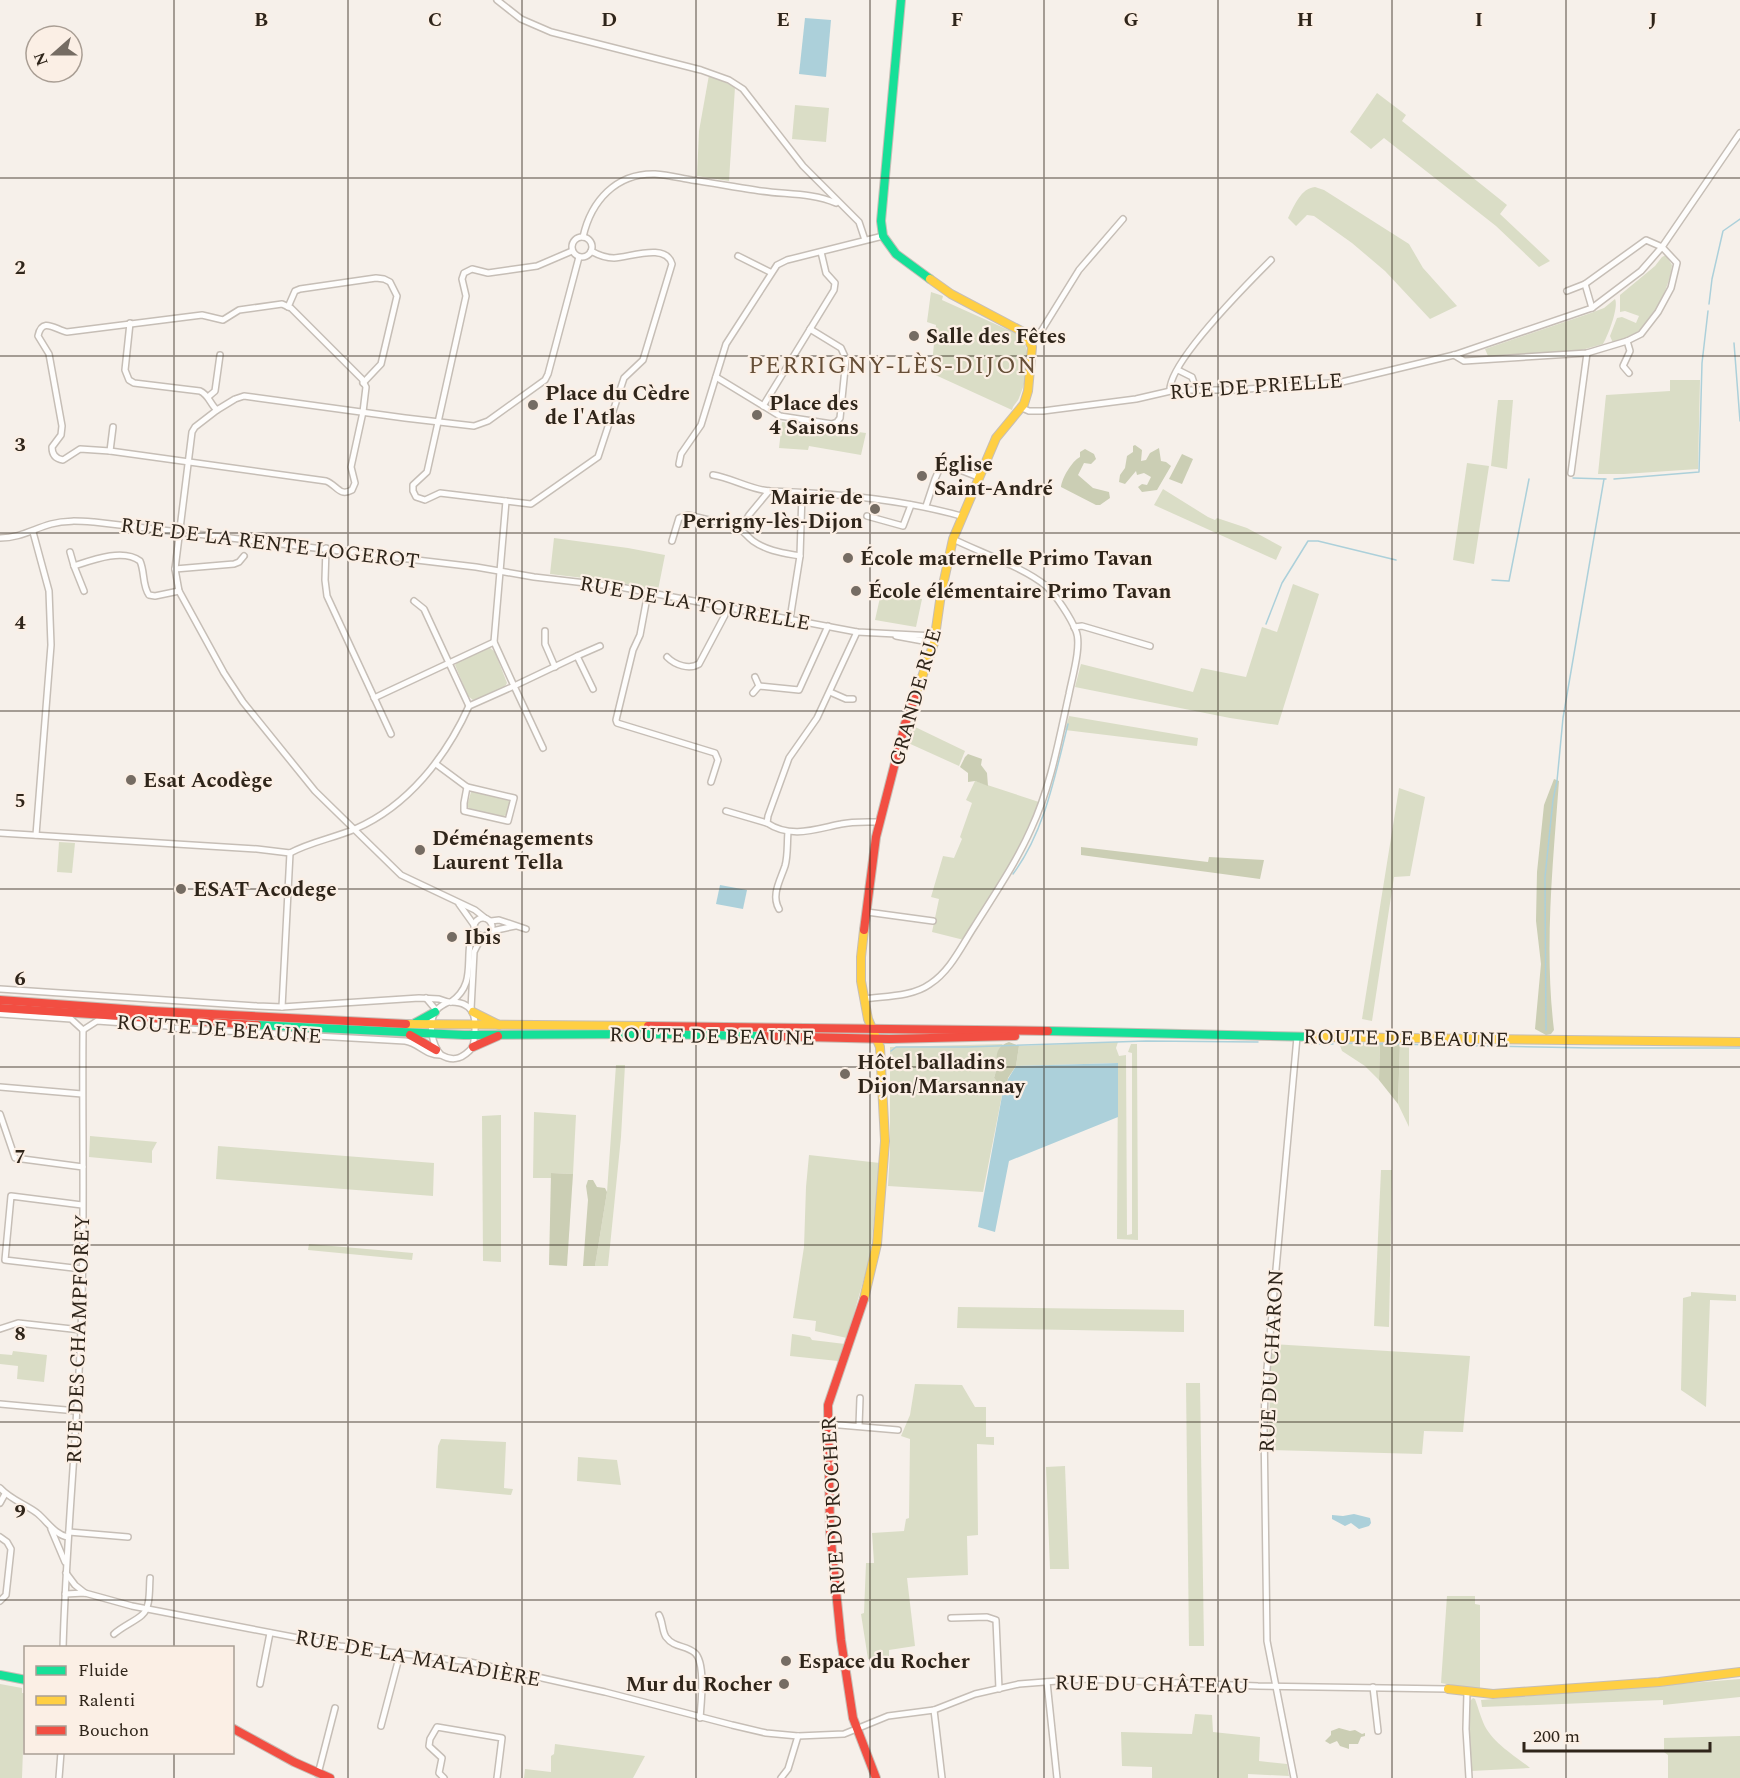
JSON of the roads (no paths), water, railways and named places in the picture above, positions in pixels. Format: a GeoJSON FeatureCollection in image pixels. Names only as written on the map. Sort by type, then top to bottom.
{"type":"FeatureCollection","features":[{"type":"Feature","properties":{"kind":"main road"},"geometry":{"type":"LineString","coordinates":[[901,0],[884,179],[881,220],[883,236],[896,254],[951,294],[1019,329],[1030,340]]}},
{"type":"Feature","properties":{"kind":"main road","name":"GRANDE RUE"},"geometry":{"type":"LineString","coordinates":[[872,1029],[864,999],[861,963],[874,847],[905,724],[934,640],[953,539],[996,438],[1022,408],[1026,399],[1032,347],[1030,340]]}},
{"type":"Feature","properties":{"kind":"main road","name":"ROUTE DE BEAUNE"},"geometry":{"type":"LineString","coordinates":[[0,1000],[152,1011],[413,1024],[432,1030]]}},
{"type":"Feature","properties":{"kind":"main road","name":"ROUTE DE BEAUNE"},"geometry":{"type":"LineString","coordinates":[[0,1008],[152,1019],[404,1032],[432,1030],[872,1029],[1740,1042]]}},
{"type":"Feature","properties":{"kind":"main road"},"geometry":{"type":"LineString","coordinates":[[413,1024],[436,1011]]}},
{"type":"Feature","properties":{"kind":"main road"},"geometry":{"type":"LineString","coordinates":[[472,1011],[502,1030],[473,1047]]}},
{"type":"Feature","properties":{"kind":"main road","name":"RUE DU ROCHER"},"geometry":{"type":"LineString","coordinates":[[872,1029],[880,1047],[885,1141],[877,1244],[862,1307],[828,1405],[828,1424],[830,1531],[842,1650],[853,1718],[876,1778]]}},
{"type":"Feature","properties":{"kind":"main road","name":"ROUTE DE BEAUNE"},"geometry":{"type":"LineString","coordinates":[[502,1030],[876,1039],[975,1038],[1072,1032]]}},
{"type":"Feature","properties":{"kind":"main road"},"geometry":{"type":"LineString","coordinates":[[404,1032],[439,1052]]}},
{"type":"Feature","properties":{"kind":"main road"},"geometry":{"type":"LineString","coordinates":[[1448,1689],[1493,1694],[1659,1682],[1740,1672]]}},
{"type":"Feature","properties":{"kind":"main road"},"geometry":{"type":"LineString","coordinates":[[0,1675],[24,1680]]}},
{"type":"Feature","properties":{"kind":"main road"},"geometry":{"type":"LineString","coordinates":[[234,1729],[270,1750],[330,1778]]}},
{"type":"Feature","properties":{"kind":"street"},"geometry":{"type":"LineString","coordinates":[[497,0],[521,19],[545,30],[701,69],[729,80],[743,90],[803,166],[859,222],[865,240]]}},
{"type":"Feature","properties":{"kind":"street"},"geometry":{"type":"LineString","coordinates":[[1454,356],[1592,308],[1641,271],[1662,247],[1740,133]]}},
{"type":"Feature","properties":{"kind":"street"},"geometry":{"type":"LineString","coordinates":[[584,237],[589,216],[600,198],[618,183],[641,175],[664,175],[772,193],[807,195],[841,205]]}},
{"type":"Feature","properties":{"kind":"street"},"geometry":{"type":"LineString","coordinates":[[1030,340],[1040,333],[1080,270],[1123,219]]}},
{"type":"Feature","properties":{"kind":"street"},"geometry":{"type":"LineString","coordinates":[[679,464],[681,454],[701,425],[728,339],[771,272],[782,262],[883,236]]}},
{"type":"Feature","properties":{"kind":"street"},"geometry":{"type":"LineString","coordinates":[[572,251],[574,241],[579,237],[584,237],[590,242],[591,251]]}},
{"type":"Feature","properties":{"kind":"street"},"geometry":{"type":"LineString","coordinates":[[1454,356],[1464,361],[1587,353],[1627,341],[1641,334],[1658,312],[1671,288],[1677,263],[1662,247],[1646,240],[1585,284],[1567,291]]}},
{"type":"Feature","properties":{"kind":"street"},"geometry":{"type":"LineString","coordinates":[[572,251],[579,257],[586,256],[591,251]]}},
{"type":"Feature","properties":{"kind":"street"},"geometry":{"type":"LineString","coordinates":[[572,251],[537,266],[488,273],[472,268],[464,273],[462,279],[466,296],[427,472],[413,485],[412,491],[416,497],[426,499],[440,493],[526,504],[535,502],[597,459],[624,378],[643,360],[671,269],[671,260],[661,253],[613,258],[591,251]]}},
{"type":"Feature","properties":{"kind":"street"},"geometry":{"type":"LineString","coordinates":[[763,406],[836,286],[826,273],[821,252]]}},
{"type":"Feature","properties":{"kind":"street"},"geometry":{"type":"LineString","coordinates":[[738,256],[771,272]]}},
{"type":"Feature","properties":{"kind":"street"},"geometry":{"type":"LineString","coordinates":[[492,931],[488,920],[475,910],[400,875],[353,830],[315,791],[243,702],[224,674],[179,591],[175,569],[187,462],[192,432],[217,410],[244,396],[468,426],[484,423],[545,380],[579,257]]}},
{"type":"Feature","properties":{"kind":"street"},"geometry":{"type":"LineString","coordinates":[[1170,390],[1170,384],[1178,370],[1207,328],[1270,260]]}},
{"type":"Feature","properties":{"kind":"street"},"geometry":{"type":"LineString","coordinates":[[288,307],[295,291],[300,289],[376,278],[390,282],[397,296],[381,364],[363,383]]}},
{"type":"Feature","properties":{"kind":"street"},"geometry":{"type":"LineString","coordinates":[[1585,284],[1592,308]]}},
{"type":"Feature","properties":{"kind":"street"},"geometry":{"type":"LineString","coordinates":[[282,304],[288,307],[366,387],[351,467],[355,483],[354,488],[349,492],[340,492],[326,480],[110,451],[80,449],[63,460],[56,458],[53,454],[52,447],[61,435],[62,426],[49,354],[40,340],[39,332],[47,325],[67,332],[202,315],[223,320],[240,310],[282,304]]}},
{"type":"Feature","properties":{"kind":"street"},"geometry":{"type":"LineString","coordinates":[[130,323],[125,370],[129,380],[134,383],[200,391],[208,397],[212,406],[217,410]]}},
{"type":"Feature","properties":{"kind":"street"},"geometry":{"type":"LineString","coordinates":[[716,377],[784,418],[832,424],[839,421],[845,353],[841,348],[810,329]]}},
{"type":"Feature","properties":{"kind":"street"},"geometry":{"type":"LineString","coordinates":[[1627,341],[1630,351],[1623,366],[1629,373]]}},
{"type":"Feature","properties":{"kind":"street"},"geometry":{"type":"LineString","coordinates":[[1571,473],[1587,353]]}},
{"type":"Feature","properties":{"kind":"street"},"geometry":{"type":"LineString","coordinates":[[208,397],[215,391],[220,355]]}},
{"type":"Feature","properties":{"kind":"street","name":"RUE DE PRIELLE"},"geometry":{"type":"LineString","coordinates":[[1022,408],[1029,411],[1043,411],[1136,399],[1170,390],[1234,390],[1342,382],[1454,356]]}},
{"type":"Feature","properties":{"kind":"street"},"geometry":{"type":"LineString","coordinates":[[1178,370],[1192,377],[1196,389]]}},
{"type":"Feature","properties":{"kind":"street"},"geometry":{"type":"LineString","coordinates":[[110,451],[113,427]]}},
{"type":"Feature","properties":{"kind":"street"},"geometry":{"type":"LineString","coordinates":[[926,506],[942,463],[978,477]]}},
{"type":"Feature","properties":{"kind":"street"},"geometry":{"type":"LineString","coordinates":[[713,475],[769,491],[850,496],[926,506],[961,516]]}},
{"type":"Feature","properties":{"kind":"street"},"geometry":{"type":"LineString","coordinates":[[741,529],[749,515],[769,491]]}},
{"type":"Feature","properties":{"kind":"street"},"geometry":{"type":"LineString","coordinates":[[790,619],[800,556],[802,493]]}},
{"type":"Feature","properties":{"kind":"street"},"geometry":{"type":"LineString","coordinates":[[507,501],[494,642],[543,748]]}},
{"type":"Feature","properties":{"kind":"street"},"geometry":{"type":"LineString","coordinates":[[867,516],[903,526],[911,505]]}},
{"type":"Feature","properties":{"kind":"street"},"geometry":{"type":"LineString","coordinates":[[672,541],[676,523],[683,515],[741,529],[752,540],[770,550],[800,556]]}},
{"type":"Feature","properties":{"kind":"street","name":"RUE DE LA RENTE LOGEROT"},"geometry":{"type":"LineString","coordinates":[[0,538],[33,532],[62,522],[77,521],[326,548],[499,571]]}},
{"type":"Feature","properties":{"kind":"street"},"geometry":{"type":"LineString","coordinates":[[33,532],[49,591],[51,645],[36,835]]}},
{"type":"Feature","properties":{"kind":"street"},"geometry":{"type":"LineString","coordinates":[[864,999],[912,992],[923,988],[938,977],[952,961],[1016,860],[1032,828],[1048,782],[1068,695],[1078,643],[1074,627],[1046,586],[953,539]]}},
{"type":"Feature","properties":{"kind":"street"},"geometry":{"type":"LineString","coordinates":[[326,548],[327,596],[391,734]]}},
{"type":"Feature","properties":{"kind":"street"},"geometry":{"type":"LineString","coordinates":[[70,552],[84,591]]}},
{"type":"Feature","properties":{"kind":"street"},"geometry":{"type":"LineString","coordinates":[[74,566],[102,558],[132,556],[137,558],[142,565],[145,588],[149,595],[179,591]]}},
{"type":"Feature","properties":{"kind":"street"},"geometry":{"type":"LineString","coordinates":[[175,569],[234,564],[244,556]]}},
{"type":"Feature","properties":{"kind":"street","name":"RUE DE LA TOURELLE"},"geometry":{"type":"LineString","coordinates":[[499,571],[648,592],[857,632],[934,640]]}},
{"type":"Feature","properties":{"kind":"street"},"geometry":{"type":"LineString","coordinates":[[648,592],[640,634],[633,650],[616,720],[617,723],[715,753],[718,760],[711,782]]}},
{"type":"Feature","properties":{"kind":"street"},"geometry":{"type":"LineString","coordinates":[[414,601],[424,609],[470,706]]}},
{"type":"Feature","properties":{"kind":"street"},"geometry":{"type":"LineString","coordinates":[[667,657],[672,663],[690,667],[699,663],[725,615],[726,608]]}},
{"type":"Feature","properties":{"kind":"street"},"geometry":{"type":"LineString","coordinates":[[759,686],[799,690],[828,626]]}},
{"type":"Feature","properties":{"kind":"street"},"geometry":{"type":"LineString","coordinates":[[1074,627],[1082,626],[1150,646]]}},
{"type":"Feature","properties":{"kind":"street"},"geometry":{"type":"LineString","coordinates":[[545,632],[544,644],[555,667]]}},
{"type":"Feature","properties":{"kind":"street"},"geometry":{"type":"LineString","coordinates":[[767,823],[789,758],[817,718],[857,632]]}},
{"type":"Feature","properties":{"kind":"street"},"geometry":{"type":"LineString","coordinates":[[374,698],[494,642]]}},
{"type":"Feature","properties":{"kind":"street"},"geometry":{"type":"LineString","coordinates":[[0,833],[290,853],[366,824],[397,802],[436,764],[456,735],[470,706],[600,646]]}},
{"type":"Feature","properties":{"kind":"street"},"geometry":{"type":"LineString","coordinates":[[577,656],[593,689]]}},
{"type":"Feature","properties":{"kind":"street"},"geometry":{"type":"LineString","coordinates":[[755,677],[759,686]]}},
{"type":"Feature","properties":{"kind":"street"},"geometry":{"type":"LineString","coordinates":[[753,693],[759,686]]}},
{"type":"Feature","properties":{"kind":"street"},"geometry":{"type":"LineString","coordinates":[[830,692],[846,699],[853,699]]}},
{"type":"Feature","properties":{"kind":"street"},"geometry":{"type":"LineString","coordinates":[[436,764],[467,787],[514,798],[508,821],[464,811],[467,787]]}},
{"type":"Feature","properties":{"kind":"street"},"geometry":{"type":"LineString","coordinates":[[726,811],[788,832],[811,832],[842,824],[880,822]]}},
{"type":"Feature","properties":{"kind":"street"},"geometry":{"type":"LineString","coordinates":[[779,909],[775,903],[777,887],[785,865],[788,832]]}},
{"type":"Feature","properties":{"kind":"street"},"geometry":{"type":"LineString","coordinates":[[282,1006],[290,853]]}},
{"type":"Feature","properties":{"kind":"street"},"geometry":{"type":"LineString","coordinates":[[458,903],[479,935],[485,937]]}},
{"type":"Feature","properties":{"kind":"street"},"geometry":{"type":"LineString","coordinates":[[867,912],[933,921]]}},
{"type":"Feature","properties":{"kind":"street"},"geometry":{"type":"LineString","coordinates":[[439,1052],[433,1042],[432,1030],[436,1011],[461,994],[466,985],[471,940],[478,919],[500,920],[526,929]]}},
{"type":"Feature","properties":{"kind":"street"},"geometry":{"type":"LineString","coordinates":[[473,1047],[476,1030],[472,1011],[474,952],[478,944],[492,931],[517,926]]}},
{"type":"Feature","properties":{"kind":"street"},"geometry":{"type":"LineString","coordinates":[[0,989],[282,1006],[426,998],[460,1002],[472,1011]]}},
{"type":"Feature","properties":{"kind":"street"},"geometry":{"type":"LineString","coordinates":[[426,998],[436,1011]]}},
{"type":"Feature","properties":{"kind":"street"},"geometry":{"type":"LineString","coordinates":[[0,1014],[71,1019],[83,1030]]}},
{"type":"Feature","properties":{"kind":"street","name":"ROUTE DE BEAUNE"},"geometry":{"type":"LineString","coordinates":[[83,1030],[97,1021],[171,1028],[405,1041],[416,1044],[430,1054],[439,1052],[455,1059],[464,1056],[473,1047]]}},
{"type":"Feature","properties":{"kind":"street","name":"RUE DES CHAMPFOREY"},"geometry":{"type":"LineString","coordinates":[[63,1646],[81,1330],[83,1030]]}},
{"type":"Feature","properties":{"kind":"street","name":"RUE DU CHARON"},"geometry":{"type":"LineString","coordinates":[[1294,1778],[1267,1641],[1265,1391],[1297,1036]]}},
{"type":"Feature","properties":{"kind":"street"},"geometry":{"type":"LineString","coordinates":[[0,1088],[82,1094]]}},
{"type":"Feature","properties":{"kind":"street"},"geometry":{"type":"LineString","coordinates":[[0,1114],[3,1130],[15,1158],[83,1167]]}},
{"type":"Feature","properties":{"kind":"street"},"geometry":{"type":"LineString","coordinates":[[82,1205],[10,1196],[3,1260],[82,1269]]}},
{"type":"Feature","properties":{"kind":"street"},"geometry":{"type":"LineString","coordinates":[[0,1329],[18,1323],[81,1330]]}},
{"type":"Feature","properties":{"kind":"street"},"geometry":{"type":"LineString","coordinates":[[859,1426],[861,1398]]}},
{"type":"Feature","properties":{"kind":"street"},"geometry":{"type":"LineString","coordinates":[[0,1404],[77,1411]]}},
{"type":"Feature","properties":{"kind":"street"},"geometry":{"type":"LineString","coordinates":[[828,1424],[898,1430]]}},
{"type":"Feature","properties":{"kind":"street"},"geometry":{"type":"LineString","coordinates":[[0,1488],[5,1494],[32,1510],[61,1535],[68,1538],[128,1537]]}},
{"type":"Feature","properties":{"kind":"street"},"geometry":{"type":"LineString","coordinates":[[0,1503],[5,1494]]}},
{"type":"Feature","properties":{"kind":"street"},"geometry":{"type":"LineString","coordinates":[[49,1524],[66,1563]]}},
{"type":"Feature","properties":{"kind":"street"},"geometry":{"type":"LineString","coordinates":[[0,1537],[7,1542],[11,1550],[6,1595],[0,1601]]}},
{"type":"Feature","properties":{"kind":"street"},"geometry":{"type":"LineString","coordinates":[[59,1546],[68,1538]]}},
{"type":"Feature","properties":{"kind":"street","name":"RUE DE LA MALADIÈRE"},"geometry":{"type":"LineString","coordinates":[[66,1572],[75,1585],[85,1593]]}},
{"type":"Feature","properties":{"kind":"street"},"geometry":{"type":"LineString","coordinates":[[114,1634],[144,1614],[147,1608],[150,1578]]}},
{"type":"Feature","properties":{"kind":"street"},"geometry":{"type":"LineString","coordinates":[[65,1591],[75,1585]]}},
{"type":"Feature","properties":{"kind":"street","name":"RUE DE LA MALADIÈRE"},"geometry":{"type":"LineString","coordinates":[[65,1591],[85,1593],[270,1633],[400,1654],[471,1662],[605,1692],[766,1733],[837,1736],[856,1728]]}},
{"type":"Feature","properties":{"kind":"street"},"geometry":{"type":"LineString","coordinates":[[659,1615],[667,1638],[679,1647],[694,1652],[698,1658],[702,1691],[700,1718]]}},
{"type":"Feature","properties":{"kind":"street"},"geometry":{"type":"LineString","coordinates":[[951,1618],[987,1617],[996,1620],[999,1689]]}},
{"type":"Feature","properties":{"kind":"street"},"geometry":{"type":"LineString","coordinates":[[260,1684],[270,1633]]}},
{"type":"Feature","properties":{"kind":"street"},"geometry":{"type":"LineString","coordinates":[[381,1726],[400,1654]]}},
{"type":"Feature","properties":{"kind":"street","name":"RUE DU CHÂTEAU"},"geometry":{"type":"LineString","coordinates":[[856,1728],[888,1716],[934,1710],[975,1695],[1019,1684],[1047,1682],[1083,1680],[1448,1689]]}},
{"type":"Feature","properties":{"kind":"street"},"geometry":{"type":"LineString","coordinates":[[1047,1682],[1057,1778]]}},
{"type":"Feature","properties":{"kind":"street"},"geometry":{"type":"LineString","coordinates":[[1373,1687],[1378,1731]]}},
{"type":"Feature","properties":{"kind":"street"},"geometry":{"type":"LineString","coordinates":[[1467,1692],[1466,1729],[1469,1778]]}},
{"type":"Feature","properties":{"kind":"street"},"geometry":{"type":"LineString","coordinates":[[318,1774],[334,1708]]}},
{"type":"Feature","properties":{"kind":"street"},"geometry":{"type":"LineString","coordinates":[[934,1710],[942,1778]]}},
{"type":"Feature","properties":{"kind":"street"},"geometry":{"type":"LineString","coordinates":[[444,1778],[440,1773],[442,1758],[429,1746],[437,1727],[502,1738],[497,1778]]}},
{"type":"Feature","properties":{"kind":"street"},"geometry":{"type":"LineString","coordinates":[[781,1778],[788,1768],[798,1736]]}},
{"type":"Feature","properties":{"kind":"street"},"geometry":{"type":"LineString","coordinates":[[59,1778],[61,1754]]}},
{"type":"Feature","properties":{"kind":"water"},"geometry":{"type":"Polygon","coordinates":[[[805,18],[831,20],[826,77],[799,74],[805,18]]]}},
{"type":"Feature","properties":{"kind":"water"},"geometry":{"type":"Polygon","coordinates":[[[720,885],[747,890],[743,909],[716,904],[720,885]]]}},
{"type":"Feature","properties":{"kind":"water"},"geometry":{"type":"Polygon","coordinates":[[[1118,1063],[1118,1117],[1009,1161],[995,1232],[978,1227],[1004,1085],[1007,1085],[1016,1066],[1118,1063]]]}},
{"type":"Feature","properties":{"kind":"water"},"geometry":{"type":"Polygon","coordinates":[[[1354,1514],[1370,1518],[1371,1523],[1359,1529],[1351,1523],[1345,1526],[1332,1519],[1332,1515],[1354,1514]]]}},
{"type":"Feature","properties":{"kind":"waterway"},"geometry":{"type":"LineString","coordinates":[[1709,304],[1723,231],[1740,219]]}},
{"type":"Feature","properties":{"kind":"waterway"},"geometry":{"type":"LineString","coordinates":[[1614,479],[1699,472],[1702,363],[1708,311]]}},
{"type":"Feature","properties":{"kind":"waterway"},"geometry":{"type":"LineString","coordinates":[[1734,343],[1740,421]]}},
{"type":"Feature","properties":{"kind":"waterway"},"geometry":{"type":"LineString","coordinates":[[1573,478],[1606,479]]}},
{"type":"Feature","properties":{"kind":"waterway"},"geometry":{"type":"LineString","coordinates":[[1492,580],[1509,581],[1529,479]]}},
{"type":"Feature","properties":{"kind":"waterway"},"geometry":{"type":"LineString","coordinates":[[1546,1030],[1545,877],[1553,800],[1563,718],[1604,479]]}},
{"type":"Feature","properties":{"kind":"waterway"},"geometry":{"type":"LineString","coordinates":[[1266,624],[1282,583],[1308,541],[1318,541],[1396,560]]}},
{"type":"Feature","properties":{"kind":"waterway"},"geometry":{"type":"LineString","coordinates":[[1013,874],[1033,840],[1048,802],[1068,724]]}},
{"type":"Feature","properties":{"kind":"waterway"},"geometry":{"type":"LineString","coordinates":[[891,1051],[896,1047],[1146,1041],[1258,1042]]}},
{"type":"Feature","properties":{"kind":"waterway"},"geometry":{"type":"LineString","coordinates":[[1341,1043],[1593,1048],[1740,1048]]}},
{"type":"Feature","properties":{"kind":"waterway"},"geometry":{"type":"LineString","coordinates":[[1305,1044],[1333,1044]]}},
{"type":"Feature","properties":{"kind":"place","name":"Salle des Fêtes"},"geometry":{"type":"Point","coordinates":[914,336]}},
{"type":"Feature","properties":{"kind":"place","name":"Place du Cèdre de l'Atlas"},"geometry":{"type":"Point","coordinates":[533,405]}},
{"type":"Feature","properties":{"kind":"place","name":"Place des 4 Saisons"},"geometry":{"type":"Point","coordinates":[757,415]}},
{"type":"Feature","properties":{"kind":"place","name":"Église Saint-André"},"geometry":{"type":"Point","coordinates":[922,476]}},
{"type":"Feature","properties":{"kind":"place","name":"Mairie de Perrigny-lès-Dijon"},"geometry":{"type":"Point","coordinates":[875,509]}},
{"type":"Feature","properties":{"kind":"place","name":"École maternelle Primo Tavan"},"geometry":{"type":"Point","coordinates":[848,558]}},
{"type":"Feature","properties":{"kind":"place","name":"École élémentaire Primo Tavan"},"geometry":{"type":"Point","coordinates":[856,591]}},
{"type":"Feature","properties":{"kind":"place","name":"Esat Acodège"},"geometry":{"type":"Point","coordinates":[131,780]}},
{"type":"Feature","properties":{"kind":"place","name":"Déménagements Laurent Tella"},"geometry":{"type":"Point","coordinates":[420,850]}},
{"type":"Feature","properties":{"kind":"place","name":"ESAT Acodege"},"geometry":{"type":"Point","coordinates":[181,889]}},
{"type":"Feature","properties":{"kind":"place","name":"Ibis"},"geometry":{"type":"Point","coordinates":[452,937]}},
{"type":"Feature","properties":{"kind":"place","name":"Hôtel balladins Dijon/Marsannay"},"geometry":{"type":"Point","coordinates":[845,1074]}},
{"type":"Feature","properties":{"kind":"place","name":"Espace du Rocher"},"geometry":{"type":"Point","coordinates":[786,1661]}},
{"type":"Feature","properties":{"kind":"place","name":"Mur du Rocher"},"geometry":{"type":"Point","coordinates":[784,1684]}},
{"type":"Feature","properties":{"kind":"district","name":"PERRIGNY-LÈS-DIJON"},"geometry":{"type":"Point","coordinates":[893,365]}}]}
